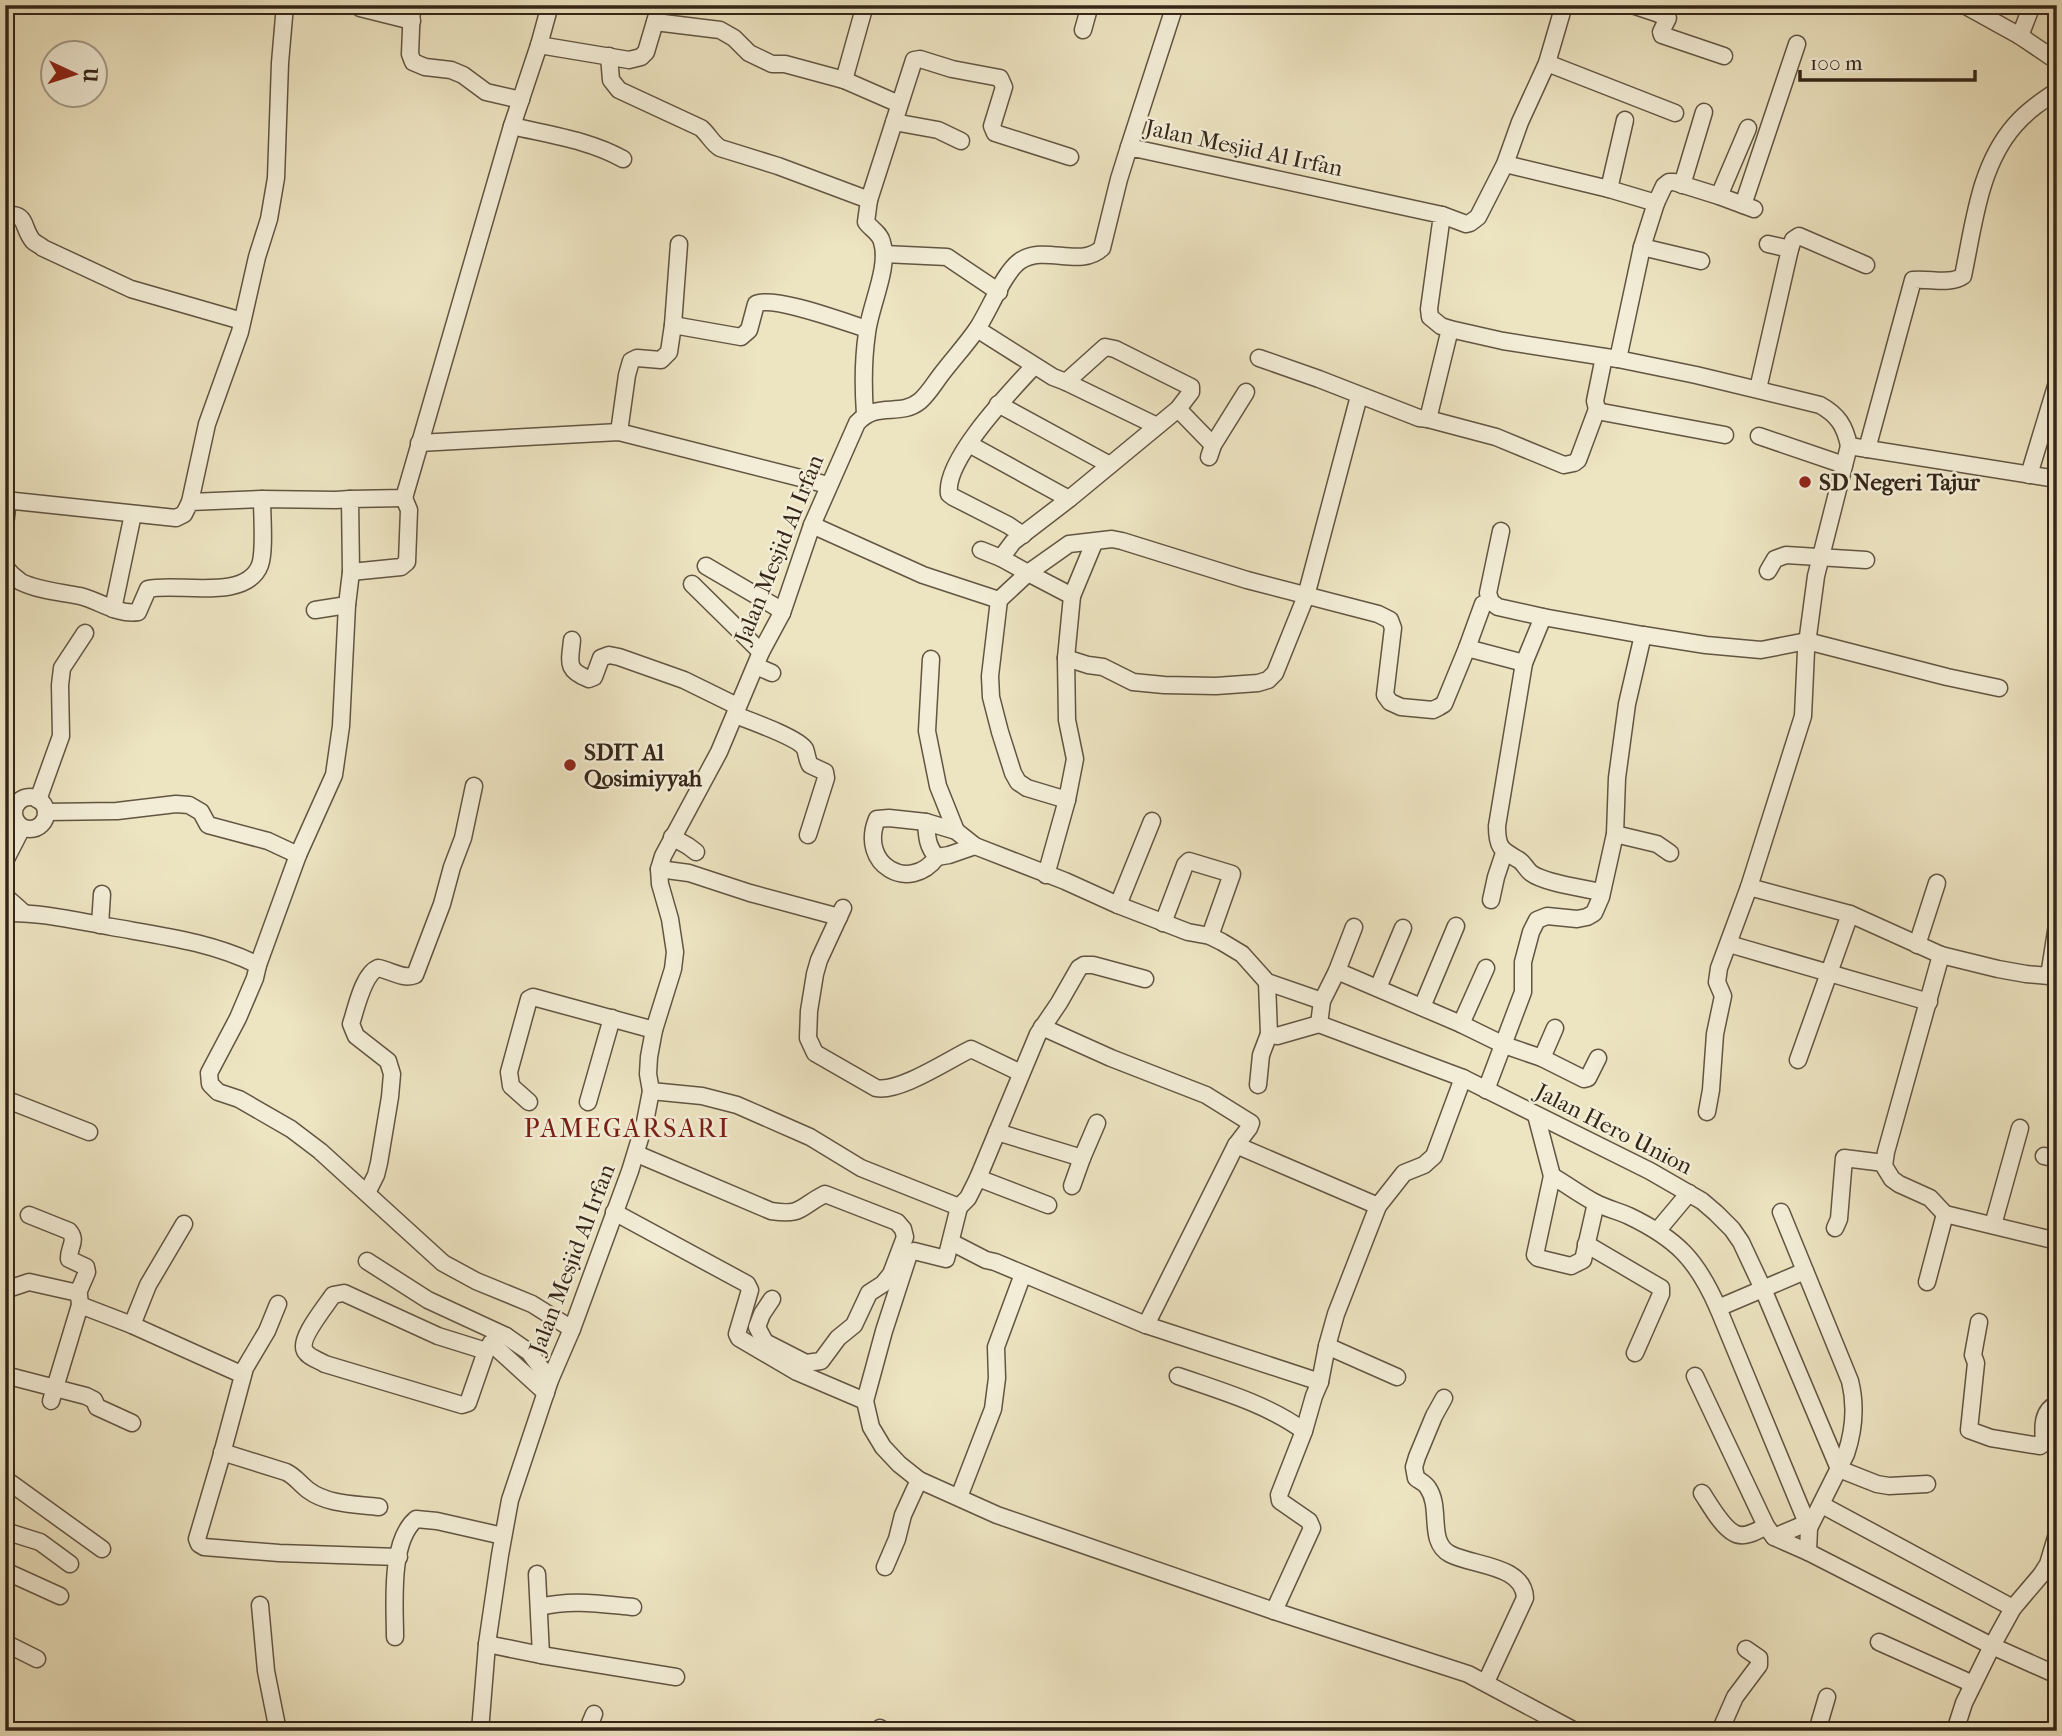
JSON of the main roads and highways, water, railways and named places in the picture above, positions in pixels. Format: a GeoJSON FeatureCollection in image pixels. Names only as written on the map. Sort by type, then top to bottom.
{"type":"FeatureCollection","features":[{"type":"Feature","properties":{"kind":"place","name":"SD Negeri Tajur"},"geometry":{"type":"Point","coordinates":[1805,482]}},
{"type":"Feature","properties":{"kind":"place","name":"SDIT Al Qosimiyyah"},"geometry":{"type":"Point","coordinates":[570,765]}},
{"type":"Feature","properties":{"kind":"district","name":"PAMEGARSARI"},"geometry":{"type":"Point","coordinates":[627,1128]}}]}
